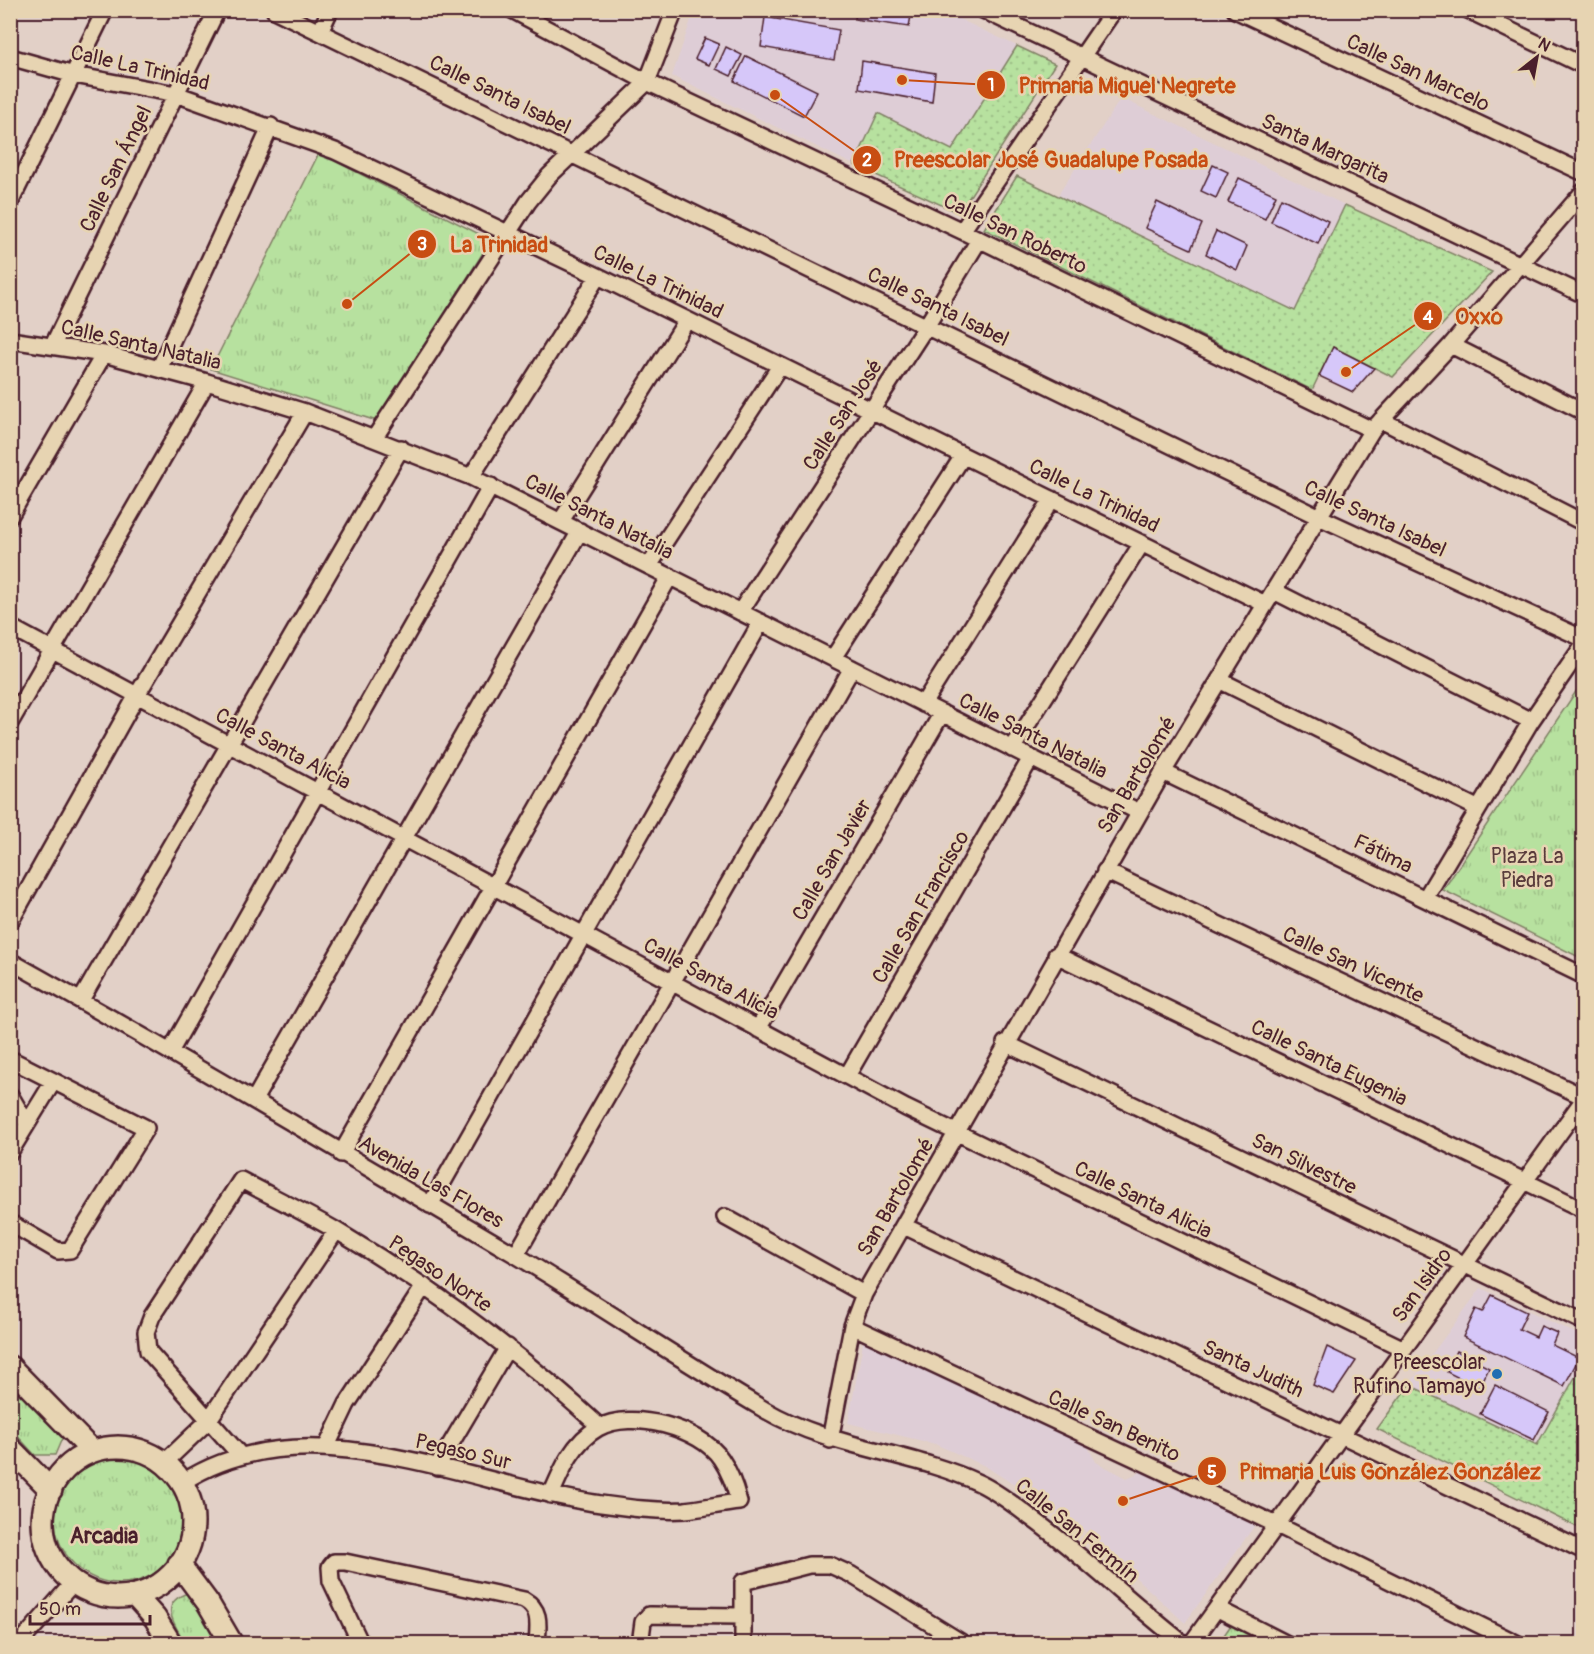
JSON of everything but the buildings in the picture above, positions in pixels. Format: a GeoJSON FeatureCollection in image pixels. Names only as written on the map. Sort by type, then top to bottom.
{"type":"FeatureCollection","features":[{"type":"Feature","properties":{"kind":"street"},"geometry":{"type":"LineString","coordinates":[[10,203],[105,10]]}},
{"type":"Feature","properties":{"kind":"street","name":"Calle San Ángel"},"geometry":{"type":"LineString","coordinates":[[54,345],[217,10]]}},
{"type":"Feature","properties":{"kind":"street","name":"Calle Santa Isabel"},"geometry":{"type":"LineString","coordinates":[[274,10],[1319,516],[1584,639]]}},
{"type":"Feature","properties":{"kind":"street"},"geometry":{"type":"LineString","coordinates":[[320,32],[330,10]]}},
{"type":"Feature","properties":{"kind":"street","name":"Calle San Roberto"},"geometry":{"type":"LineString","coordinates":[[512,10],[646,82],[1584,523]]}},
{"type":"Feature","properties":{"kind":"street"},"geometry":{"type":"LineString","coordinates":[[375,437],[507,233],[549,176],[646,82],[675,10]]}},
{"type":"Feature","properties":{"kind":"street","name":"Santa Margarita"},"geometry":{"type":"LineString","coordinates":[[983,10],[1584,295]]}},
{"type":"Feature","properties":{"kind":"street"},"geometry":{"type":"LineString","coordinates":[[962,231],[1114,10]]}},
{"type":"Feature","properties":{"kind":"street","name":"Calle San Marcelo"},"geometry":{"type":"LineString","coordinates":[[1234,10],[1584,173]]}},
{"type":"Feature","properties":{"kind":"street"},"geometry":{"type":"LineString","coordinates":[[1468,10],[1584,66]]}},
{"type":"Feature","properties":{"kind":"street","name":"Calle La Trinidad"},"geometry":{"type":"LineString","coordinates":[[10,57],[74,75],[176,94],[271,126],[335,151],[598,276],[1142,543],[1270,597],[1530,722]]}},
{"type":"Feature","properties":{"kind":"street"},"geometry":{"type":"LineString","coordinates":[[159,369],[271,126]]}},
{"type":"Feature","properties":{"kind":"street","name":"San Bartolomé"},"geometry":{"type":"LineString","coordinates":[[830,1440],[852,1326],[864,1294],[958,1134],[1005,1043],[1162,772],[1377,425],[1451,345],[1584,191]]}},
{"type":"Feature","properties":{"kind":"street","name":"Calle San José"},"geometry":{"type":"LineString","coordinates":[[740,612],[872,411],[979,240]]}},
{"type":"Feature","properties":{"kind":"street"},"geometry":{"type":"LineString","coordinates":[[471,477],[598,276]]}},
{"type":"Feature","properties":{"kind":"street"},"geometry":{"type":"LineString","coordinates":[[561,521],[687,320]]}},
{"type":"Feature","properties":{"kind":"street","name":"Calle Santa Natalia"},"geometry":{"type":"LineString","coordinates":[[10,340],[104,354],[207,381],[375,437],[471,477],[1139,812]]}},
{"type":"Feature","properties":{"kind":"street"},"geometry":{"type":"LineString","coordinates":[[1451,345],[1584,412]]}},
{"type":"Feature","properties":{"kind":"street"},"geometry":{"type":"LineString","coordinates":[[10,516],[104,354]]}},
{"type":"Feature","properties":{"kind":"street"},"geometry":{"type":"LineString","coordinates":[[649,566],[780,366]]}},
{"type":"Feature","properties":{"kind":"street"},"geometry":{"type":"LineString","coordinates":[[10,723],[207,381]]}},
{"type":"Feature","properties":{"kind":"street"},"geometry":{"type":"LineString","coordinates":[[10,922],[137,695],[305,412]]}},
{"type":"Feature","properties":{"kind":"street"},"geometry":{"type":"LineString","coordinates":[[81,1000],[401,448]]}},
{"type":"Feature","properties":{"kind":"street"},"geometry":{"type":"LineString","coordinates":[[833,658],[963,456]]}},
{"type":"Feature","properties":{"kind":"street"},"geometry":{"type":"LineString","coordinates":[[170,1052],[491,486]]}},
{"type":"Feature","properties":{"kind":"street"},"geometry":{"type":"LineString","coordinates":[[923,704],[1052,499]]}},
{"type":"Feature","properties":{"kind":"street"},"geometry":{"type":"LineString","coordinates":[[254,1100],[579,531]]}},
{"type":"Feature","properties":{"kind":"street"},"geometry":{"type":"LineString","coordinates":[[1012,749],[1142,543]]}},
{"type":"Feature","properties":{"kind":"street"},"geometry":{"type":"LineString","coordinates":[[341,1154],[670,576]]}},
{"type":"Feature","properties":{"kind":"street"},"geometry":{"type":"LineString","coordinates":[[430,1205],[760,622]]}},
{"type":"Feature","properties":{"kind":"street","name":"Calle Santa Alicia"},"geometry":{"type":"LineString","coordinates":[[10,627],[958,1134],[1402,1348]]}},
{"type":"Feature","properties":{"kind":"street"},"geometry":{"type":"LineString","coordinates":[[1426,897],[1530,722],[1584,644]]}},
{"type":"Feature","properties":{"kind":"street"},"geometry":{"type":"LineString","coordinates":[[516,1255],[852,668]]}},
{"type":"Feature","properties":{"kind":"street"},"geometry":{"type":"LineString","coordinates":[[1219,680],[1477,808]]}},
{"type":"Feature","properties":{"kind":"street","name":"Calle San Javier"},"geometry":{"type":"LineString","coordinates":[[758,1029],[942,713]]}},
{"type":"Feature","properties":{"kind":"street","name":"Calle San Francisco"},"geometry":{"type":"LineString","coordinates":[[847,1076],[1032,758]]}},
{"type":"Feature","properties":{"kind":"street","name":"Fátima"},"geometry":{"type":"LineString","coordinates":[[1162,772],[1426,897],[1584,976]]}},
{"type":"Feature","properties":{"kind":"street","name":"Calle San Vicente"},"geometry":{"type":"LineString","coordinates":[[1105,871],[1584,1098]]}},
{"type":"Feature","properties":{"kind":"street","name":"Calle Santa Eugenia"},"geometry":{"type":"LineString","coordinates":[[1056,955],[1584,1210]]}},
{"type":"Feature","properties":{"kind":"street","name":"Avenida Las Flores"},"geometry":{"type":"LineString","coordinates":[[10,961],[254,1100],[341,1154],[516,1255],[767,1411],[830,1440]]}},
{"type":"Feature","properties":{"kind":"street","name":"San Silvestre"},"geometry":{"type":"LineString","coordinates":[[1005,1043],[1584,1322]]}},
{"type":"Feature","properties":{"kind":"street"},"geometry":{"type":"LineString","coordinates":[[10,1059],[146,1128],[69,1250],[58,1251],[10,1223]]}},
{"type":"Feature","properties":{"kind":"street"},"geometry":{"type":"LineString","coordinates":[[10,1152],[53,1082]]}},
{"type":"Feature","properties":{"kind":"street"},"geometry":{"type":"LineString","coordinates":[[10,1095],[27,1124]]}},
{"type":"Feature","properties":{"kind":"street","name":"San Isidro"},"geometry":{"type":"LineString","coordinates":[[1191,1644],[1584,1098]]}},
{"type":"Feature","properties":{"kind":"street","name":"Pegaso Norte"},"geometry":{"type":"LineString","coordinates":[[208,1421],[148,1351],[146,1332],[152,1316],[241,1180],[336,1231],[424,1286],[508,1347],[600,1427]]}},
{"type":"Feature","properties":{"kind":"street"},"geometry":{"type":"LineString","coordinates":[[725,1217],[864,1294]]}},
{"type":"Feature","properties":{"kind":"street","name":"Santa Judith"},"geometry":{"type":"LineString","coordinates":[[904,1226],[1584,1551]]}},
{"type":"Feature","properties":{"kind":"street"},"geometry":{"type":"LineString","coordinates":[[165,1462],[208,1421],[336,1231]]}},
{"type":"Feature","properties":{"kind":"street"},"geometry":{"type":"LineString","coordinates":[[326,1448],[347,1404],[424,1286]]}},
{"type":"Feature","properties":{"kind":"street","name":"Calle San Benito"},"geometry":{"type":"LineString","coordinates":[[852,1326],[1277,1525],[1518,1644]]}},
{"type":"Feature","properties":{"kind":"street"},"geometry":{"type":"LineString","coordinates":[[437,1467],[508,1347]]}},
{"type":"Feature","properties":{"kind":"street"},"geometry":{"type":"LineString","coordinates":[[10,1367],[91,1450]]}},
{"type":"Feature","properties":{"kind":"street"},"geometry":{"type":"LineString","coordinates":[[208,1421],[240,1455]]}},
{"type":"Feature","properties":{"kind":"street","name":"Pegaso Sur"},"geometry":{"type":"LineString","coordinates":[[183,1482],[202,1470],[240,1455],[303,1448],[326,1448],[437,1467],[551,1495],[634,1508],[682,1510],[739,1502],[721,1458],[708,1445],[690,1434],[647,1421],[600,1427]]}},
{"type":"Feature","properties":{"kind":"street"},"geometry":{"type":"LineString","coordinates":[[551,1495],[570,1454],[580,1442],[600,1427]]}},
{"type":"Feature","properties":{"kind":"street","name":"Calle San Fermín"},"geometry":{"type":"LineString","coordinates":[[830,1440],[938,1469],[978,1482],[998,1493],[1057,1537],[1145,1614],[1184,1644]]}},
{"type":"Feature","properties":{"kind":"street"},"geometry":{"type":"LineString","coordinates":[[124,1447],[146,1452],[165,1462],[183,1482],[190,1498],[192,1514],[190,1535],[178,1564],[155,1589],[136,1597],[94,1594],[72,1584],[57,1569],[45,1538],[45,1508],[51,1490],[63,1473],[77,1458],[91,1450],[124,1447]]}},
{"type":"Feature","properties":{"kind":"street"},"geometry":{"type":"LineString","coordinates":[[10,1448],[51,1490]]}},
{"type":"Feature","properties":{"kind":"street"},"geometry":{"type":"LineString","coordinates":[[361,1644],[332,1581],[330,1567],[334,1562],[345,1562],[524,1600],[536,1610],[539,1622],[537,1644]]}},
{"type":"Feature","properties":{"kind":"street"},"geometry":{"type":"LineString","coordinates":[[178,1564],[207,1603],[232,1644]]}},
{"type":"Feature","properties":{"kind":"street"},"geometry":{"type":"LineString","coordinates":[[747,1641],[742,1616],[743,1582],[809,1565],[830,1565],[850,1574],[964,1644]]}},
{"type":"Feature","properties":{"kind":"street"},"geometry":{"type":"LineString","coordinates":[[19,1644],[72,1584]]}},
{"type":"Feature","properties":{"kind":"street"},"geometry":{"type":"LineString","coordinates":[[136,1597],[155,1618],[171,1644]]}},
{"type":"Feature","properties":{"kind":"street"},"geometry":{"type":"LineString","coordinates":[[1218,1609],[1287,1644]]}},
{"type":"Feature","properties":{"kind":"street"},"geometry":{"type":"LineString","coordinates":[[640,1644],[643,1622],[649,1614],[742,1616]]}},
{"type":"Feature","properties":{"kind":"shaded area"},"geometry":{"type":"Polygon","coordinates":[[[694,11],[942,11],[1017,46],[952,150],[878,114],[854,165],[672,76],[694,11]]]}},
{"type":"Feature","properties":{"kind":"shaded area"},"geometry":{"type":"Polygon","coordinates":[[[1121,98],[1345,205],[1295,311],[1058,195],[1121,98]]]}},
{"type":"Feature","properties":{"kind":"shaded area","name":"Preescolar Rufino Tamayo"},"geometry":{"type":"Polygon","coordinates":[[[1481,1288],[1583,1337],[1583,1363],[1537,1445],[1409,1385],[1481,1288]]]}},
{"type":"Feature","properties":{"kind":"shaded area"},"geometry":{"type":"Polygon","coordinates":[[[864,1338],[1086,1443],[1096,1462],[1127,1478],[1143,1471],[1255,1525],[1185,1623],[1084,1530],[985,1466],[935,1444],[848,1423],[864,1338]]]}},
{"type":"Feature","properties":{"kind":"green space"},"geometry":{"type":"Polygon","coordinates":[[[1017,46],[1055,64],[959,213],[854,165],[878,113],[952,150],[1017,46]]]}},
{"type":"Feature","properties":{"kind":"green space"},"geometry":{"type":"Polygon","coordinates":[[[319,153],[491,240],[377,421],[211,369],[319,153]]]}},
{"type":"Feature","properties":{"kind":"green space"},"geometry":{"type":"Polygon","coordinates":[[[1017,176],[1295,311],[1345,205],[1492,272],[1393,377],[1333,347],[1312,390],[984,229],[1017,176]]]}},
{"type":"Feature","properties":{"kind":"green space","name":"Plaza La Piedra"},"geometry":{"type":"Polygon","coordinates":[[[1583,681],[1583,959],[1443,890],[1583,681]]]}},
{"type":"Feature","properties":{"kind":"green space"},"geometry":{"type":"Polygon","coordinates":[[[1583,1363],[1583,1530],[1377,1429],[1409,1385],[1537,1445],[1583,1363]]]}},
{"type":"Feature","properties":{"kind":"green space"},"geometry":{"type":"Polygon","coordinates":[[[10,1380],[63,1436],[55,1455],[35,1455],[11,1429],[10,1380]]]}},
{"type":"Feature","properties":{"kind":"green space"},"geometry":{"type":"Polygon","coordinates":[[[120,1453],[145,1458],[166,1472],[180,1493],[185,1518],[180,1543],[166,1564],[145,1578],[120,1583],[95,1578],[74,1564],[60,1543],[55,1518],[60,1493],[74,1472],[95,1458],[120,1453]]]}},
{"type":"Feature","properties":{"kind":"green space"},"geometry":{"type":"Polygon","coordinates":[[[188,1593],[226,1643],[185,1643],[173,1622],[171,1608],[179,1597],[188,1593]]]}},
{"type":"Feature","properties":{"kind":"green space"},"geometry":{"type":"Polygon","coordinates":[[[1231,1625],[1270,1643],[1218,1644],[1231,1625]]]}},
{"type":"Feature","properties":{"kind":"place","name":"Primaria Miguel Negrete"},"geometry":{"type":"Point","coordinates":[902,80]}},
{"type":"Feature","properties":{"kind":"place","name":"Preescolar José Guadalupe Posada"},"geometry":{"type":"Point","coordinates":[775,95]}},
{"type":"Feature","properties":{"kind":"place","name":"La Trinidad"},"geometry":{"type":"Point","coordinates":[347,304]}},
{"type":"Feature","properties":{"kind":"place","name":"Oxxo"},"geometry":{"type":"Point","coordinates":[1346,372]}},
{"type":"Feature","properties":{"kind":"place","name":"Preescolar Rufino Tamayo"},"geometry":{"type":"Point","coordinates":[1497,1374]}},
{"type":"Feature","properties":{"kind":"place","name":"Primaria Luis González González"},"geometry":{"type":"Point","coordinates":[1123,1501]}},
{"type":"Feature","properties":{"kind":"district","name":"Arcadia"},"geometry":{"type":"Point","coordinates":[104,1536]}}]}
